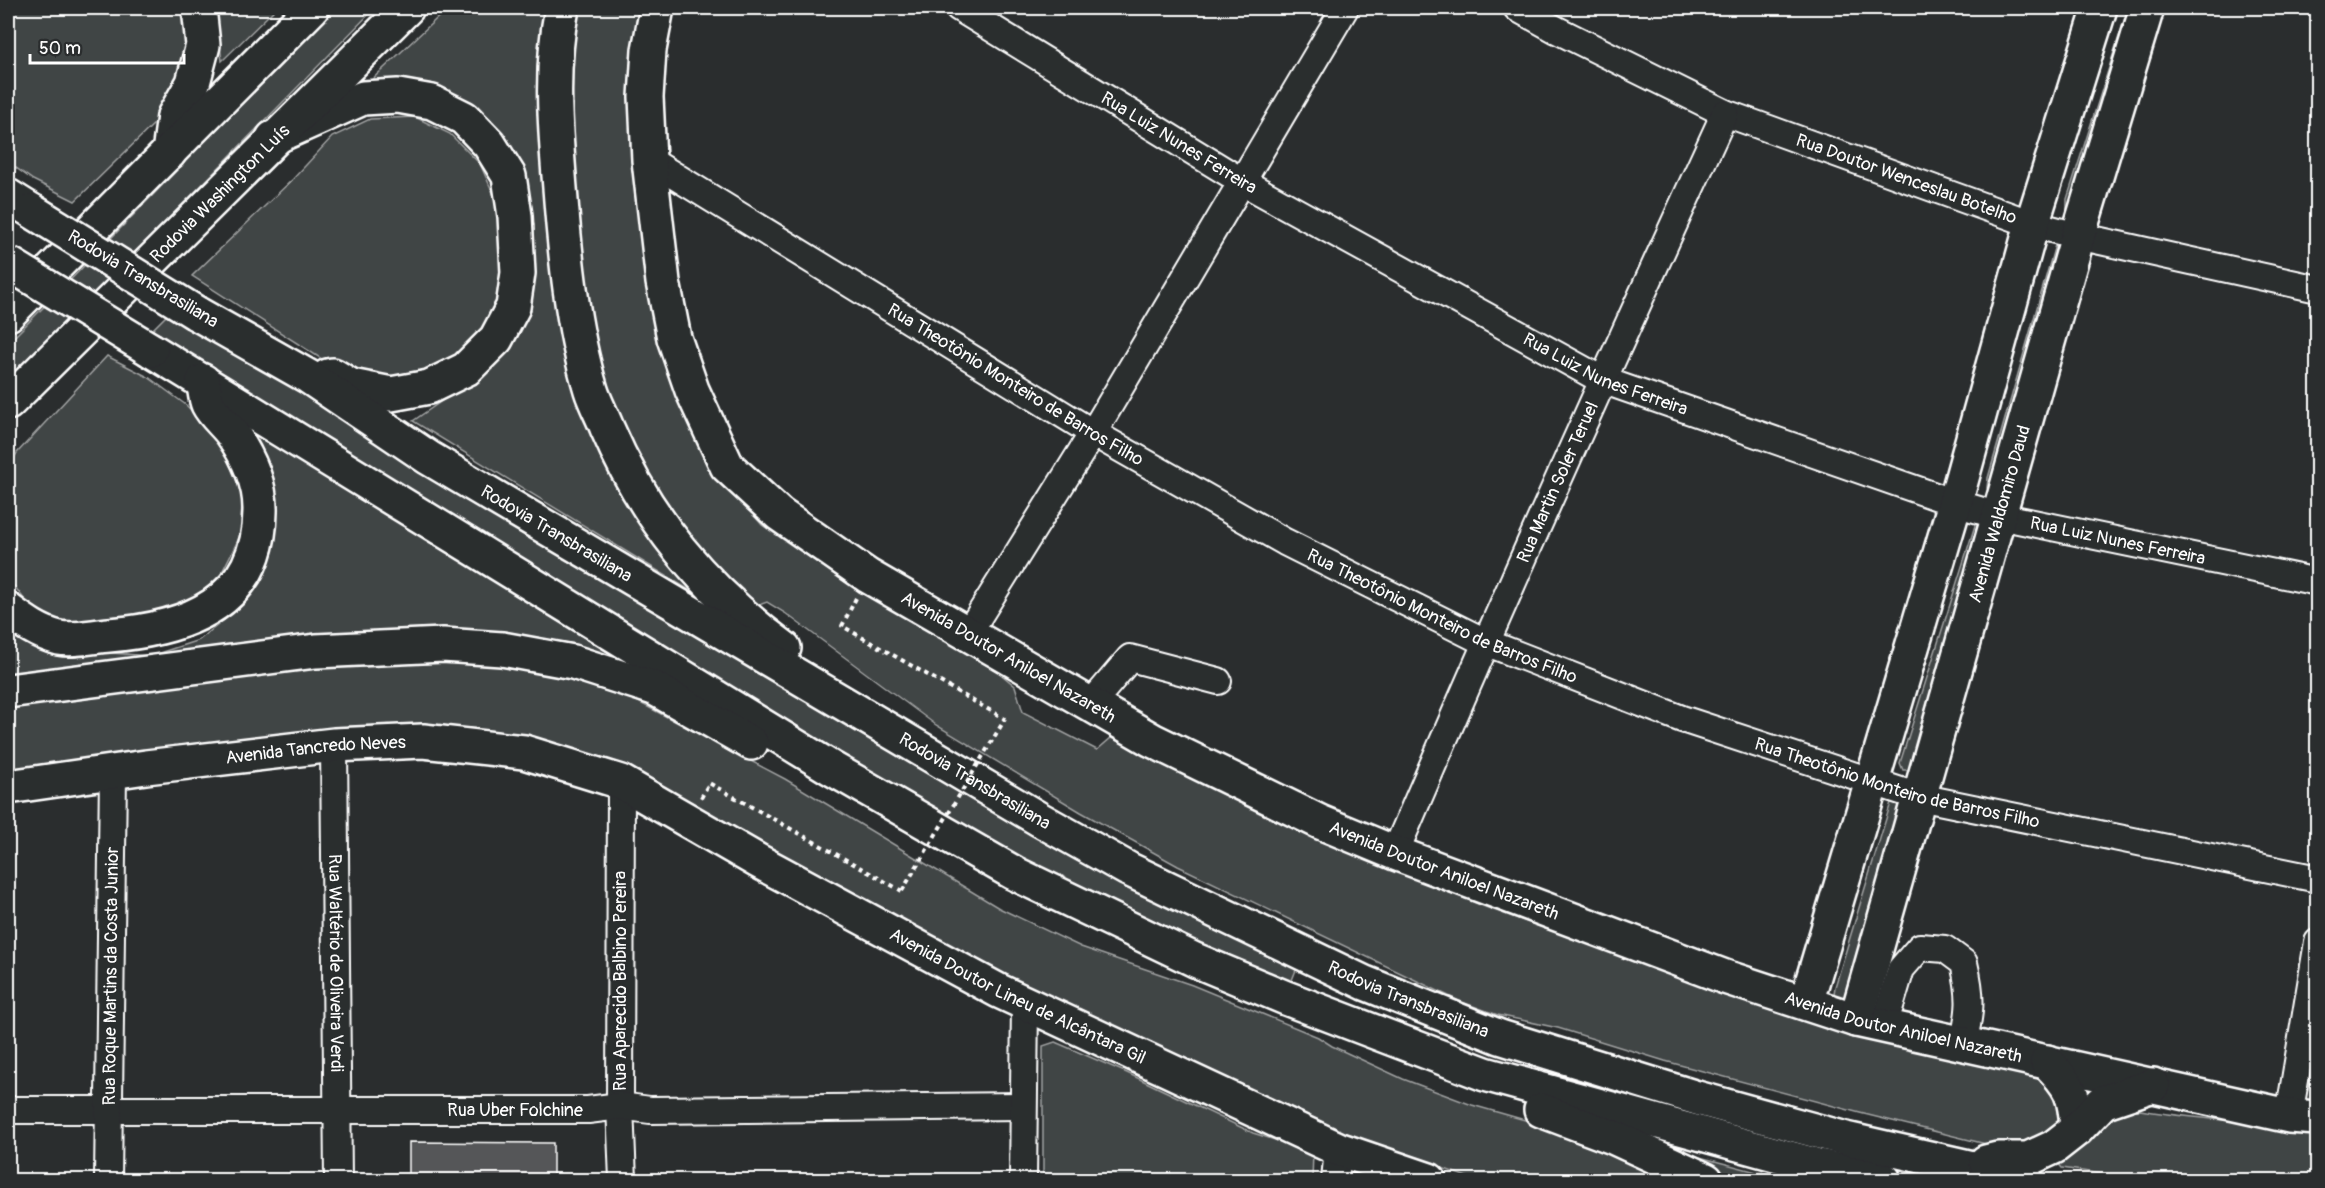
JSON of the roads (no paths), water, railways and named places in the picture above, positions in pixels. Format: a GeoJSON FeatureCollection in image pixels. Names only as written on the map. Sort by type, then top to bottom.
{"type":"FeatureCollection","features":[{"type":"Feature","properties":{"kind":"main road"},"geometry":{"type":"LineString","coordinates":[[169,153],[174,116],[193,83],[203,45],[199,8]]}},
{"type":"Feature","properties":{"kind":"main road"},"geometry":{"type":"LineString","coordinates":[[8,314],[312,8]]}},
{"type":"Feature","properties":{"kind":"main road","name":"Rodovia Washington Luís"},"geometry":{"type":"LineString","coordinates":[[8,403],[273,138],[407,8]]}},
{"type":"Feature","properties":{"kind":"main road"},"geometry":{"type":"LineString","coordinates":[[562,8],[555,50],[554,107],[557,151],[573,307],[591,390],[617,451],[654,518],[702,578],[762,632],[815,671],[839,700]]}},
{"type":"Feature","properties":{"kind":"main road","name":"Avenida Doutor Aniloel Nazareth"},"geometry":{"type":"LineString","coordinates":[[657,8],[649,51],[646,97],[649,160],[663,282],[674,338],[692,390],[727,466],[779,514],[868,576],[1152,740],[1320,822],[1395,853],[1725,977],[1870,1023],[2303,1118]]}},
{"type":"Feature","properties":{"kind":"main road"},"geometry":{"type":"LineString","coordinates":[[1806,1003],[1955,503],[2032,224],[2100,8]]}},
{"type":"Feature","properties":{"kind":"main road","name":"Avenida Waldomiro Daud"},"geometry":{"type":"LineString","coordinates":[[1870,1023],[1919,797],[2078,236],[2147,8]]}},
{"type":"Feature","properties":{"kind":"main road"},"geometry":{"type":"LineString","coordinates":[[273,138],[363,98],[398,96],[432,102],[464,118],[489,144],[509,176],[515,216],[518,273],[513,307],[496,339],[466,369],[429,387],[391,393],[351,386],[333,375],[309,377]]}},
{"type":"Feature","properties":{"kind":"main road","name":"Rodovia Transbrasiliana"},"geometry":{"type":"LineString","coordinates":[[20,203],[196,313],[309,377],[429,458],[1039,819],[1128,868],[1365,983],[1500,1037],[1697,1098],[1846,1139],[2026,1180]]}},
{"type":"Feature","properties":{"kind":"main road"},"geometry":{"type":"LineString","coordinates":[[8,263],[831,768],[1014,873],[1195,960],[1286,998],[1485,1074],[1815,1165],[1884,1180]]}},
{"type":"Feature","properties":{"kind":"main road"},"geometry":{"type":"LineString","coordinates":[[8,610],[31,628],[62,638],[144,632],[192,618],[216,604],[239,582],[255,549],[260,511],[252,468],[232,434],[208,404],[203,381]]}},
{"type":"Feature","properties":{"kind":"main road"},"geometry":{"type":"LineString","coordinates":[[8,691],[316,651],[442,645],[502,649],[573,662],[654,688],[747,742],[831,768]]}},
{"type":"Feature","properties":{"kind":"main road","name":"Avenida Tancredo Neves"},"geometry":{"type":"LineString","coordinates":[[8,787],[334,745],[423,741],[524,752],[621,782]]}},
{"type":"Feature","properties":{"kind":"main road","name":"Avenida Doutor Lineu de Alcântara Gil"},"geometry":{"type":"LineString","coordinates":[[621,782],[758,861],[1025,1004],[1338,1149],[1429,1180]]}},
{"type":"Feature","properties":{"kind":"main road"},"geometry":{"type":"LineString","coordinates":[[2047,1062],[2061,1076],[2076,1101],[2077,1129]]}},
{"type":"Feature","properties":{"kind":"main road"},"geometry":{"type":"LineString","coordinates":[[1485,1074],[1512,1100],[1612,1137],[1706,1180]]}},
{"type":"Feature","properties":{"kind":"main road"},"geometry":{"type":"LineString","coordinates":[[1965,1166],[1998,1159],[2028,1159],[2054,1147],[2077,1129],[2103,1102],[2153,1085]]}},
{"type":"Feature","properties":{"kind":"street","name":"Rua Luiz Nunes Ferreira"},"geometry":{"type":"LineString","coordinates":[[959,8],[1244,182],[1602,380],[1955,503],[2000,516],[2318,582]]}},
{"type":"Feature","properties":{"kind":"street"},"geometry":{"type":"LineString","coordinates":[[967,635],[1093,433],[1346,8]]}},
{"type":"Feature","properties":{"kind":"street","name":"Rua Doutor Wenceslau Botelho"},"geometry":{"type":"LineString","coordinates":[[1517,8],[1725,113],[2032,224],[2318,289]]}},
{"type":"Feature","properties":{"kind":"street","name":"Rua Martin Soler Teruel"},"geometry":{"type":"LineString","coordinates":[[1395,853],[1485,642],[1725,113]]}},
{"type":"Feature","properties":{"kind":"street","name":"Rua Theotônio Monteiro de Barros Filho"},"geometry":{"type":"LineString","coordinates":[[649,160],[1093,433],[1285,542],[1485,642],[1682,719],[1919,797],[2318,879]]}},
{"type":"Feature","properties":{"kind":"street"},"geometry":{"type":"LineString","coordinates":[[1091,704],[1130,658],[1218,681]]}},
{"type":"Feature","properties":{"kind":"street","name":"Rua Waltério de Oliveira Verdi"},"geometry":{"type":"LineString","coordinates":[[334,745],[338,1180]]}},
{"type":"Feature","properties":{"kind":"street","name":"Rua Roque Martins da Costa Junior"},"geometry":{"type":"LineString","coordinates":[[108,1180],[114,773]]}},
{"type":"Feature","properties":{"kind":"street","name":"Rua Aparecido Balbino Pereira"},"geometry":{"type":"LineString","coordinates":[[621,782],[620,1107],[623,1180]]}},
{"type":"Feature","properties":{"kind":"street"},"geometry":{"type":"LineString","coordinates":[[2303,1118],[2318,942]]}},
{"type":"Feature","properties":{"kind":"street"},"geometry":{"type":"LineString","coordinates":[[1870,1023],[1900,969],[1920,946],[1945,949],[1964,963],[1970,989],[1971,1010],[1963,1044]]}},
{"type":"Feature","properties":{"kind":"street"},"geometry":{"type":"LineString","coordinates":[[1023,1180],[1025,1004]]}},
{"type":"Feature","properties":{"kind":"street","name":"Rua Uber Folchine"},"geometry":{"type":"LineString","coordinates":[[8,1110],[588,1110],[620,1107],[662,1110],[1023,1106]]}},
{"type":"Feature","properties":{"kind":"street"},"geometry":{"type":"LineString","coordinates":[[1335,1180],[1338,1149]]}}]}
